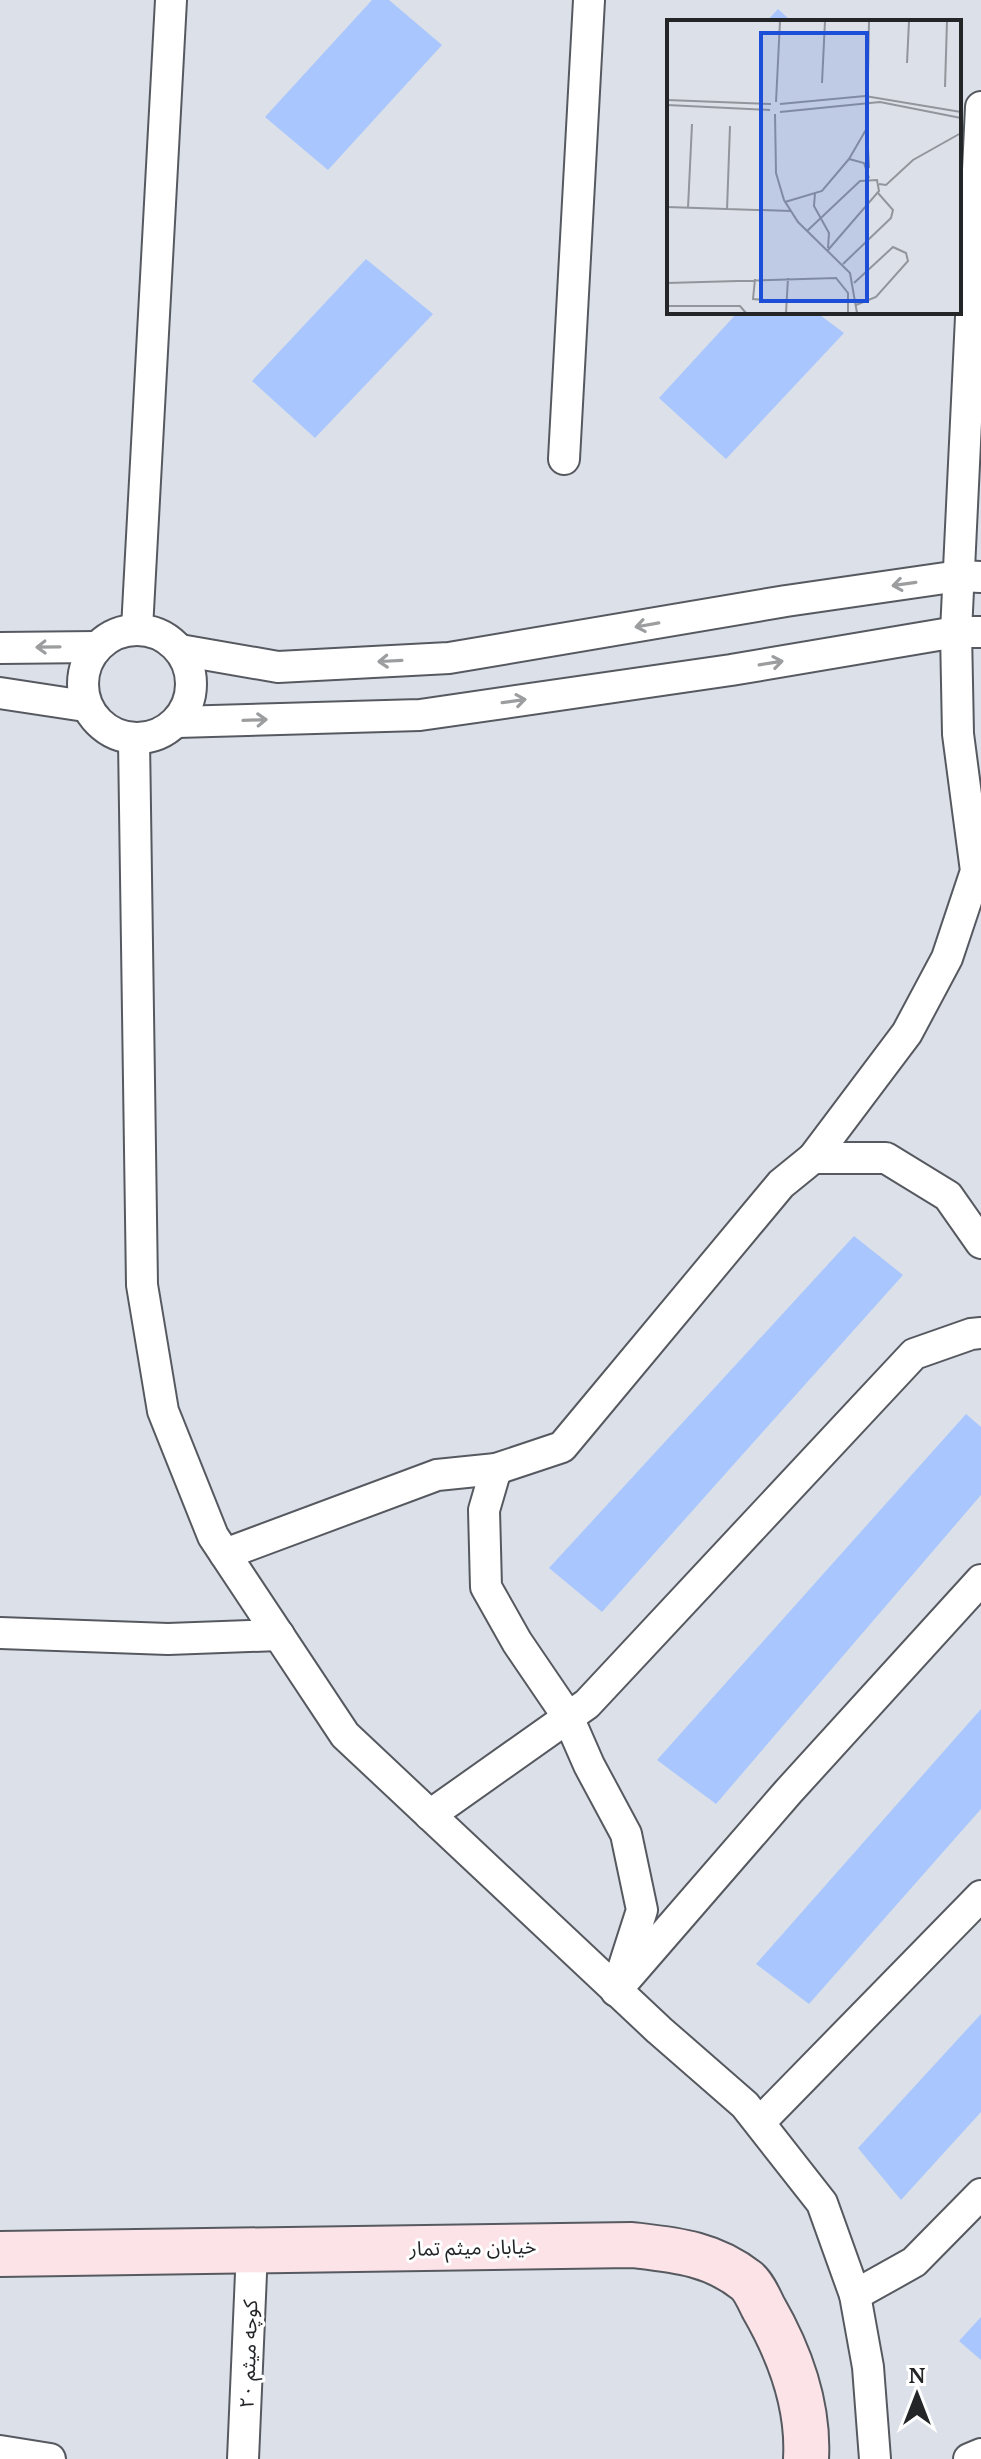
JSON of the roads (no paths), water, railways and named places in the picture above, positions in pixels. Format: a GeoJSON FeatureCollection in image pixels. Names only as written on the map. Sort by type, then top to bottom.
{"type":"FeatureCollection","features":[{"type":"Feature","properties":{"kind":"street"},"geometry":{"type":"LineString","coordinates":[[137,629],[171,0]]}},
{"type":"Feature","properties":{"kind":"street"},"geometry":{"type":"LineString","coordinates":[[564,459],[589,0]]}},
{"type":"Feature","properties":{"kind":"street"},"geometry":{"type":"LineString","coordinates":[[225,1554],[437,1475],[496,1469],[562,1447],[781,1184],[813,1158],[907,1033],[947,958],[979,879],[958,734],[969,632],[981,107]]}},
{"type":"Feature","properties":{"kind":"street"},"geometry":{"type":"LineString","coordinates":[[180,650],[278,667],[449,658],[786,601],[970,577]]}},
{"type":"Feature","properties":{"kind":"street"},"geometry":{"type":"LineString","coordinates":[[137,629],[161,635],[180,650],[191,673],[190,700],[177,722],[157,735],[134,740],[105,730],[85,706],[82,675],[96,647],[115,634],[137,629]]}},
{"type":"Feature","properties":{"kind":"street"},"geometry":{"type":"LineString","coordinates":[[177,722],[420,715],[969,632]]}},
{"type":"Feature","properties":{"kind":"street"},"geometry":{"type":"LineString","coordinates":[[0,648],[96,647]]}},
{"type":"Feature","properties":{"kind":"street"},"geometry":{"type":"LineString","coordinates":[[0,693],[85,706]]}},
{"type":"Feature","properties":{"kind":"street"},"geometry":{"type":"LineString","coordinates":[[134,740],[142,1285],[163,1411],[213,1536],[345,1735],[616,1991],[745,2105],[822,2203],[855,2295],[868,2367],[875,2459]]}},
{"type":"Feature","properties":{"kind":"street"},"geometry":{"type":"LineString","coordinates":[[813,1158],[886,1158],[948,1196],[981,1243]]}},
{"type":"Feature","properties":{"kind":"street"},"geometry":{"type":"LineString","coordinates":[[430,1815],[587,1704],[914,1354],[981,1333]]}},
{"type":"Feature","properties":{"kind":"street"},"geometry":{"type":"LineString","coordinates":[[496,1469],[484,1510],[486,1587],[517,1642],[568,1717],[589,1765],[626,1834],[642,1910],[616,1991]]}},
{"type":"Feature","properties":{"kind":"street"},"geometry":{"type":"LineString","coordinates":[[616,1991],[788,1792],[981,1580]]}},
{"type":"Feature","properties":{"kind":"street"},"geometry":{"type":"LineString","coordinates":[[0,1633],[168,1639],[279,1635]]}},
{"type":"Feature","properties":{"kind":"street"},"geometry":{"type":"LineString","coordinates":[[760,2122],[981,1896]]}},
{"type":"Feature","properties":{"kind":"street"},"geometry":{"type":"LineString","coordinates":[[855,2295],[914,2262],[981,2194]]}},
{"type":"Feature","properties":{"kind":"street","name":"خیابان میثم تمار"},"geometry":{"type":"LineString","coordinates":[[0,2254],[632,2245],[696,2253],[750,2282],[776,2330],[799,2390],[807,2445],[806,2459]]}},
{"type":"Feature","properties":{"kind":"street","name":"کوچه میثم ۲۰"},"geometry":{"type":"LineString","coordinates":[[243,2459],[252,2250]]}},
{"type":"Feature","properties":{"kind":"street"},"geometry":{"type":"LineString","coordinates":[[0,2451],[50,2459]]}},
{"type":"Feature","properties":{"kind":"street"},"geometry":{"type":"LineString","coordinates":[[969,2459],[981,2454]]}}]}
